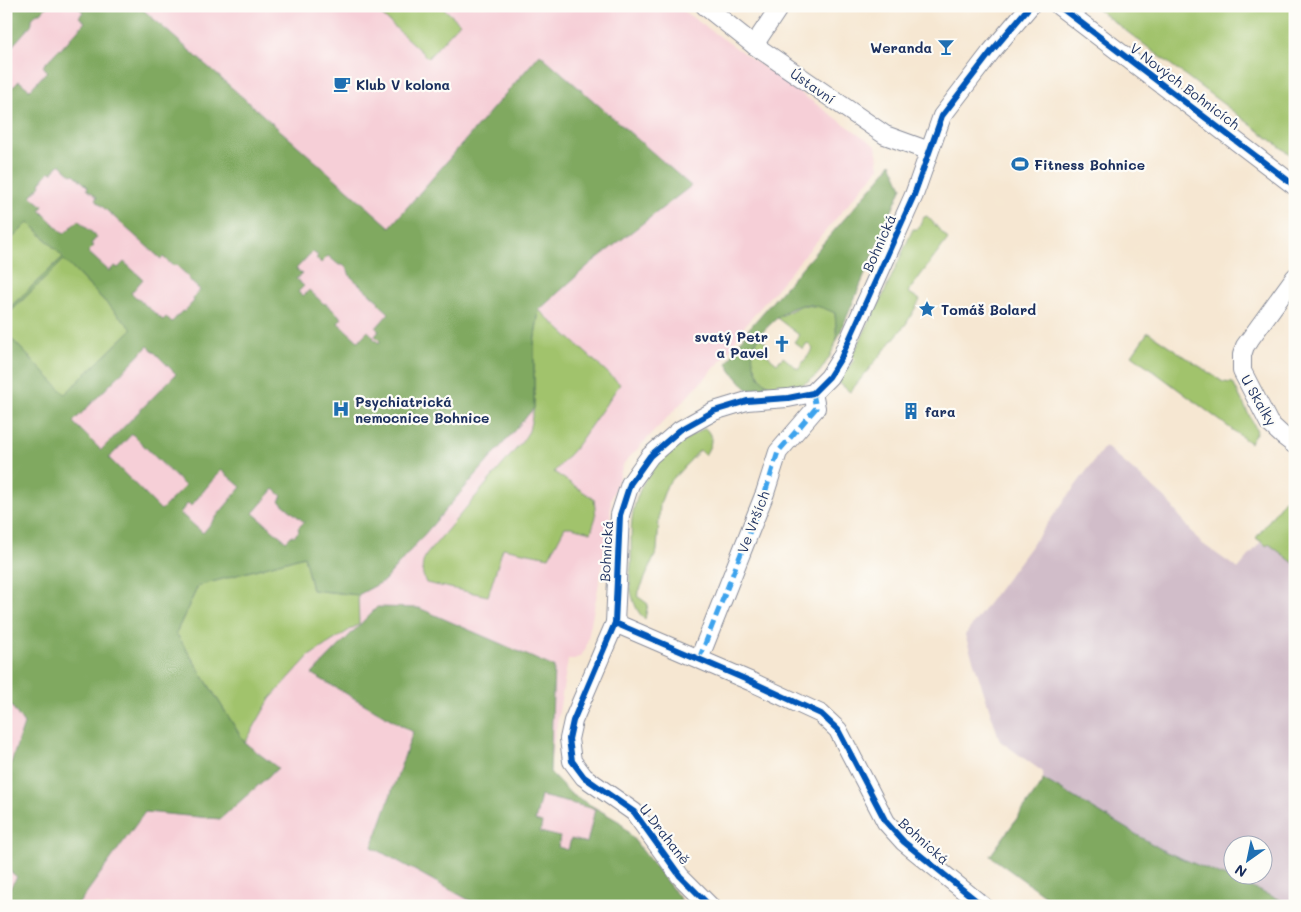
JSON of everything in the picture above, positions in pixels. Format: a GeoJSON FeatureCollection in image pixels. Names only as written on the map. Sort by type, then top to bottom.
{"type":"FeatureCollection","features":[{"type":"Feature","properties":{"kind":"street","name":"Ústavní"},"geometry":{"type":"LineString","coordinates":[[705,6],[754,45],[885,135],[929,151]]}},
{"type":"Feature","properties":{"kind":"street"},"geometry":{"type":"LineString","coordinates":[[754,45],[780,6]]}},
{"type":"Feature","properties":{"kind":"street","name":"Bohnická"},"geometry":{"type":"LineString","coordinates":[[983,906],[904,842],[886,822],[838,730],[821,714],[615,623],[620,515],[630,484],[650,456],[680,430],[714,411],[746,401],[788,398],[813,393],[829,378],[842,358],[914,195],[942,116],[990,52],[1030,6]]}},
{"type":"Feature","properties":{"kind":"street","name":"V Nových Bohnicích"},"geometry":{"type":"LineString","coordinates":[[1059,6],[1295,186]]}},
{"type":"Feature","properties":{"kind":"street","name":"U Skalky"},"geometry":{"type":"LineString","coordinates":[[1295,277],[1245,346],[1242,355],[1242,371],[1270,423],[1295,445]]}},
{"type":"Feature","properties":{"kind":"street","name":"Ve Vrších"},"geometry":{"type":"LineString","coordinates":[[699,659],[765,493],[778,452],[816,408],[813,393]]}},
{"type":"Feature","properties":{"kind":"street","name":"U Drahaně"},"geometry":{"type":"LineString","coordinates":[[615,623],[573,720],[569,740],[572,761],[584,777],[634,812],[680,876],[710,906]]}},
{"type":"Feature","properties":{"kind":"shaded area","name":"Psychiatrická nemocnice Bohnice"},"geometry":{"type":"Polygon","coordinates":[[[6,6],[670,6],[674,10],[679,8],[876,146],[879,168],[742,329],[726,356],[624,463],[611,499],[610,529],[586,648],[581,656],[568,660],[551,758],[542,794],[597,807],[595,820],[667,906],[6,906],[6,6]]]}},
{"type":"Feature","properties":{"kind":"shaded area"},"geometry":{"type":"Polygon","coordinates":[[[1105,446],[1165,498],[1200,542],[1238,569],[1295,504],[1295,905],[1244,884],[1274,884],[1274,834],[1224,834],[1224,876],[1164,851],[1043,779],[1043,772],[1000,741],[965,635],[1105,446]]]}},
{"type":"Feature","properties":{"kind":"green space"},"geometry":{"type":"Polygon","coordinates":[[[6,6],[47,6],[41,13],[37,13],[32,19],[31,25],[6,53],[6,6]]]}},
{"type":"Feature","properties":{"kind":"green space"},"geometry":{"type":"Polygon","coordinates":[[[77,6],[139,6],[390,227],[540,54],[691,186],[590,264],[539,310],[534,343],[534,408],[384,581],[358,595],[312,590],[304,556],[198,586],[176,633],[245,743],[278,768],[220,819],[145,812],[77,906],[11,906],[6,903],[6,894],[17,877],[6,868],[6,778],[24,724],[6,698],[6,333],[65,394],[132,329],[64,260],[6,316],[6,311],[63,257],[29,222],[6,244],[6,75],[11,79],[8,83],[13,87],[19,81],[30,90],[47,71],[43,66],[85,22],[79,17],[83,12],[77,6]],[[60,164],[52,173],[50,171],[31,196],[43,206],[40,210],[64,234],[78,220],[97,237],[91,244],[94,246],[88,252],[109,271],[115,266],[118,268],[124,262],[143,279],[131,293],[163,320],[166,317],[172,322],[182,311],[184,312],[194,301],[193,299],[200,290],[188,279],[189,277],[175,264],[173,266],[163,257],[161,259],[95,200],[97,197],[74,174],[72,175],[60,164]],[[313,252],[296,269],[302,274],[296,279],[304,286],[298,292],[303,296],[309,290],[325,303],[342,318],[338,323],[358,341],[368,331],[379,343],[380,341],[375,336],[379,331],[376,328],[389,313],[350,276],[348,270],[343,265],[339,265],[328,256],[321,263],[316,258],[318,256],[313,252]],[[148,346],[73,422],[101,450],[176,374],[148,346]],[[132,434],[109,458],[161,510],[185,486],[132,434]],[[221,470],[191,506],[188,503],[180,513],[203,533],[241,487],[221,470]],[[274,489],[253,513],[286,541],[299,531],[298,528],[304,522],[279,501],[282,496],[274,489]]]}},
{"type":"Feature","properties":{"kind":"green space"},"geometry":{"type":"Polygon","coordinates":[[[372,6],[441,6],[460,23],[428,58],[372,6]]]}},
{"type":"Feature","properties":{"kind":"green space"},"geometry":{"type":"Polygon","coordinates":[[[1093,6],[1295,6],[1295,158],[1093,6]]]}},
{"type":"Feature","properties":{"kind":"green space"},"geometry":{"type":"Polygon","coordinates":[[[891,163],[902,187],[837,340],[835,313],[810,305],[798,306],[787,311],[764,330],[756,341],[753,353],[753,360],[759,375],[775,390],[748,390],[727,364],[746,332],[891,163]]]}},
{"type":"Feature","properties":{"kind":"green space"},"geometry":{"type":"Polygon","coordinates":[[[927,216],[948,239],[908,292],[920,300],[906,324],[850,392],[838,382],[855,359],[852,356],[881,300],[913,229],[918,229],[924,217],[927,216]]]}},
{"type":"Feature","properties":{"kind":"green space"},"geometry":{"type":"Polygon","coordinates":[[[29,222],[63,257],[6,311],[6,244],[29,222]]]}},
{"type":"Feature","properties":{"kind":"green space"},"geometry":{"type":"Polygon","coordinates":[[[64,260],[132,329],[65,395],[6,333],[6,316],[64,260]]]}},
{"type":"Feature","properties":{"kind":"green space"},"geometry":{"type":"Polygon","coordinates":[[[802,305],[823,307],[835,313],[837,340],[830,356],[815,377],[803,384],[775,390],[761,379],[752,359],[752,352],[759,337],[768,345],[763,352],[777,363],[783,357],[798,369],[813,349],[807,343],[803,349],[794,342],[799,335],[777,318],[802,305]]]}},
{"type":"Feature","properties":{"kind":"green space"},"geometry":{"type":"Polygon","coordinates":[[[539,310],[620,384],[576,447],[554,472],[594,499],[596,517],[591,532],[565,527],[549,557],[503,548],[488,596],[426,583],[422,569],[426,555],[522,442],[529,431],[534,408],[534,343],[539,310]]]}},
{"type":"Feature","properties":{"kind":"green space"},"geometry":{"type":"Polygon","coordinates":[[[1148,332],[1223,382],[1233,383],[1257,431],[1250,443],[1132,355],[1148,332]]]}},
{"type":"Feature","properties":{"kind":"green space"},"geometry":{"type":"Polygon","coordinates":[[[705,428],[711,438],[705,455],[700,450],[667,485],[660,504],[657,551],[637,596],[648,604],[645,619],[634,604],[630,583],[631,527],[635,504],[647,477],[661,459],[682,442],[705,428]]]}},
{"type":"Feature","properties":{"kind":"green space"},"geometry":{"type":"Polygon","coordinates":[[[1295,486],[1295,564],[1269,544],[1267,546],[1256,538],[1295,486]]]}},
{"type":"Feature","properties":{"kind":"green space"},"geometry":{"type":"Polygon","coordinates":[[[304,556],[312,590],[358,595],[359,624],[309,656],[270,699],[245,743],[176,633],[198,586],[304,556]]]}},
{"type":"Feature","properties":{"kind":"green space"},"geometry":{"type":"Polygon","coordinates":[[[377,607],[419,608],[554,667],[550,772],[571,794],[620,822],[686,906],[480,906],[372,847],[413,732],[312,674],[377,607]],[[541,796],[535,821],[542,823],[540,832],[560,837],[558,847],[568,850],[571,839],[587,843],[595,809],[541,796]]]}},
{"type":"Feature","properties":{"kind":"green space"},"geometry":{"type":"Polygon","coordinates":[[[1043,779],[1164,851],[1224,876],[1224,884],[1243,884],[1295,906],[1059,906],[990,856],[1043,779]]]}},
{"type":"Feature","properties":{"kind":"marked path"},"geometry":{"type":"LineString","coordinates":[[699,659],[765,493],[778,452],[816,408],[813,393]]}},
{"type":"Feature","properties":{"kind":"cycle path"},"geometry":{"type":"LineString","coordinates":[[710,906],[680,876],[634,812],[584,777],[572,761],[569,739],[573,721],[615,623],[620,515],[630,484],[650,456],[680,430],[714,411],[747,401],[788,398],[813,393],[829,377],[841,358],[914,195],[942,116],[991,52],[1030,6]]}},
{"type":"Feature","properties":{"kind":"cycle path"},"geometry":{"type":"LineString","coordinates":[[1059,6],[1295,186]]}},
{"type":"Feature","properties":{"kind":"cycle path"},"geometry":{"type":"LineString","coordinates":[[615,623],[821,714],[838,730],[886,822],[904,842],[983,906]]}},
{"type":"Feature","properties":{"kind":"place","name":"Weranda"},"geometry":{"type":"Point","coordinates":[946,47]}},
{"type":"Feature","properties":{"kind":"place","name":"Klub V kolona"},"geometry":{"type":"Point","coordinates":[342,84]}},
{"type":"Feature","properties":{"kind":"place","name":"Fitness Bohnice"},"geometry":{"type":"Point","coordinates":[1020,164]}},
{"type":"Feature","properties":{"kind":"place","name":"Tomáš Bolard"},"geometry":{"type":"Point","coordinates":[927,309]}},
{"type":"Feature","properties":{"kind":"place","name":"svatý Petr a Pavel"},"geometry":{"type":"Point","coordinates":[782,344]}},
{"type":"Feature","properties":{"kind":"place","name":"Psychiatrická nemocnice Bohnice"},"geometry":{"type":"Point","coordinates":[341,409]}},
{"type":"Feature","properties":{"kind":"place","name":"fara"},"geometry":{"type":"Point","coordinates":[911,411]}}]}
